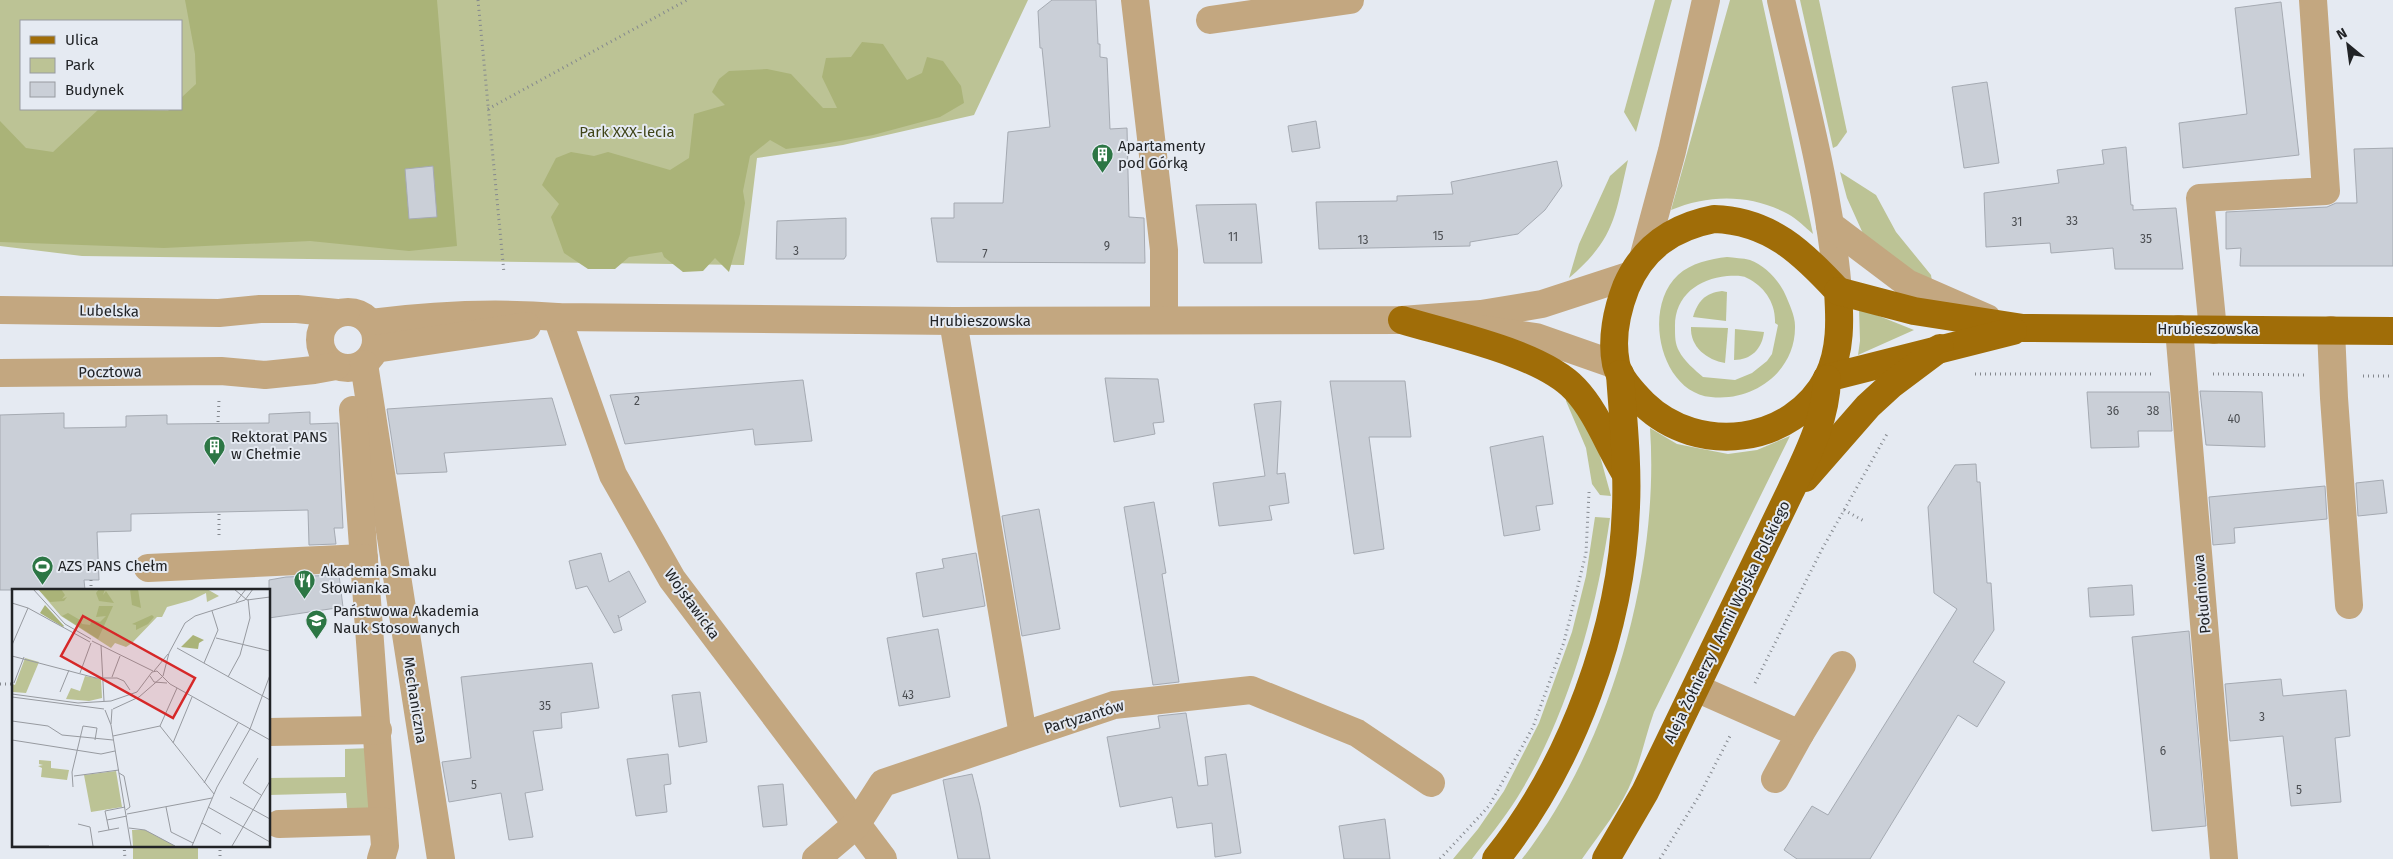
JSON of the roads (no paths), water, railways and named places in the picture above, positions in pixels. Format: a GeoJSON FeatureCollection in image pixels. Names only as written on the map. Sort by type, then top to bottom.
{"type":"FeatureCollection","features":[{"type":"Feature","properties":{"kind":"main road"},"geometry":{"type":"LineString","coordinates":[[1496,859],[1535,803],[1571,735],[1594,671],[1611,612],[1625,526],[1627,477],[1615,332],[1621,298],[1637,265],[1668,236],[1696,223],[1714,219],[1743,222],[1770,232],[1791,247],[1838,292],[1914,311],[2010,326]]}},
{"type":"Feature","properties":{"kind":"main road"},"geometry":{"type":"LineString","coordinates":[[1618,370],[1639,399],[1666,421],[1698,434],[1720,438],[1752,435],[1785,422],[1811,400],[1828,378],[1838,341],[1838,292]]}},
{"type":"Feature","properties":{"kind":"main road"},"geometry":{"type":"LineString","coordinates":[[1402,320],[1531,360],[1552,371],[1575,389],[1592,412],[1627,477]]}},
{"type":"Feature","properties":{"kind":"main road"},"geometry":{"type":"LineString","coordinates":[[1828,378],[1940,348],[2010,326]]}},
{"type":"Feature","properties":{"kind":"main road","name":"Hrubieszowska"},"geometry":{"type":"LineString","coordinates":[[2010,326],[2393,331]]}},
{"type":"Feature","properties":{"kind":"main road"},"geometry":{"type":"LineString","coordinates":[[1790,492],[1822,461],[1868,406],[1892,384],[1940,348]]}},
{"type":"Feature","properties":{"kind":"main road","name":"Aleja Żołnierzy I Armii Wojska Polskiego"},"geometry":{"type":"LineString","coordinates":[[1606,859],[1645,792],[1813,444],[1827,395],[1828,378]]}},
{"type":"Feature","properties":{"kind":"street"},"geometry":{"type":"LineString","coordinates":[[1135,0],[1164,250],[1164,320]]}},
{"type":"Feature","properties":{"kind":"street"},"geometry":{"type":"LineString","coordinates":[[1210,20],[1350,0]]}},
{"type":"Feature","properties":{"kind":"street"},"geometry":{"type":"LineString","coordinates":[[1402,320],[1481,314],[1542,304],[1637,265],[1672,151],[1706,0]]}},
{"type":"Feature","properties":{"kind":"street"},"geometry":{"type":"LineString","coordinates":[[1781,0],[1830,225],[1838,292]]}},
{"type":"Feature","properties":{"kind":"street"},"geometry":{"type":"LineString","coordinates":[[2213,330],[2200,198],[2326,191],[2313,0]]}},
{"type":"Feature","properties":{"kind":"street"},"geometry":{"type":"LineString","coordinates":[[1830,225],[1907,283],[2010,326]]}},
{"type":"Feature","properties":{"kind":"street"},"geometry":{"type":"LineString","coordinates":[[219,313],[260,309],[337,313],[355,312],[370,323],[376,340],[356,362],[364,558],[385,846],[382,859]]}},
{"type":"Feature","properties":{"kind":"street","name":"Lubelska"},"geometry":{"type":"LineString","coordinates":[[0,310],[219,313]]}},
{"type":"Feature","properties":{"kind":"street"},"geometry":{"type":"LineString","coordinates":[[219,313],[278,321],[319,339],[328,361],[356,362]]}},
{"type":"Feature","properties":{"kind":"street"},"geometry":{"type":"LineString","coordinates":[[220,381],[278,360],[319,339],[329,318],[337,313]]}},
{"type":"Feature","properties":{"kind":"street"},"geometry":{"type":"LineString","coordinates":[[370,323],[461,314],[513,313],[557,317]]}},
{"type":"Feature","properties":{"kind":"street"},"geometry":{"type":"LineString","coordinates":[[220,381],[265,374],[314,370],[519,328],[557,317]]}},
{"type":"Feature","properties":{"kind":"street","name":"Hrubieszowska"},"geometry":{"type":"LineString","coordinates":[[557,317],[953,321],[1402,320]]}},
{"type":"Feature","properties":{"kind":"street","name":"Wojsławicka"},"geometry":{"type":"LineString","coordinates":[[557,317],[613,475],[672,579],[883,859]]}},
{"type":"Feature","properties":{"kind":"street"},"geometry":{"type":"LineString","coordinates":[[1402,320],[1485,329],[1536,337],[1618,370]]}},
{"type":"Feature","properties":{"kind":"street"},"geometry":{"type":"LineString","coordinates":[[953,321],[1023,736]]}},
{"type":"Feature","properties":{"kind":"street","name":"Południowa"},"geometry":{"type":"LineString","coordinates":[[2179,329],[2224,859]]}},
{"type":"Feature","properties":{"kind":"street"},"geometry":{"type":"LineString","coordinates":[[2331,330],[2349,605]]}},
{"type":"Feature","properties":{"kind":"street","name":"Mechaniczna"},"geometry":{"type":"LineString","coordinates":[[356,362],[441,859]]}},
{"type":"Feature","properties":{"kind":"street","name":"Pocztowa"},"geometry":{"type":"LineString","coordinates":[[0,373],[220,381]]}},
{"type":"Feature","properties":{"kind":"street"},"geometry":{"type":"LineString","coordinates":[[148,568],[364,558]]}},
{"type":"Feature","properties":{"kind":"street"},"geometry":{"type":"LineString","coordinates":[[1775,780],[1800,734],[1842,665]]}},
{"type":"Feature","properties":{"kind":"street"},"geometry":{"type":"LineString","coordinates":[[1696,688],[1800,734]]}},
{"type":"Feature","properties":{"kind":"street","name":"Partyzantów"},"geometry":{"type":"LineString","coordinates":[[816,859],[856,825],[883,783],[1114,705],[1252,690],[1357,733],[1431,782]]}},
{"type":"Feature","properties":{"kind":"street"},"geometry":{"type":"LineString","coordinates":[[270,732],[378,730]]}},
{"type":"Feature","properties":{"kind":"street"},"geometry":{"type":"LineString","coordinates":[[279,824],[383,822]]}},
{"type":"Feature","properties":{"kind":"place","name":"Apartamenty pod Górką"},"geometry":{"type":"Point","coordinates":[1102,174]}},
{"type":"Feature","properties":{"kind":"place","name":"Rektorat PANS w Chełmie"},"geometry":{"type":"Point","coordinates":[215,465]}},
{"type":"Feature","properties":{"kind":"place","name":"AZS PANS Chełm"},"geometry":{"type":"Point","coordinates":[42,585]}},
{"type":"Feature","properties":{"kind":"place","name":"Akademia Smaku Słowianka"},"geometry":{"type":"Point","coordinates":[305,599]}},
{"type":"Feature","properties":{"kind":"place","name":"Państwowa Akademia Nauk Stosowanych"},"geometry":{"type":"Point","coordinates":[317,639]}},
{"type":"Feature","properties":{"kind":"park label","name":"Park XXX-lecia"},"geometry":{"type":"Point","coordinates":[627,132]}}]}
